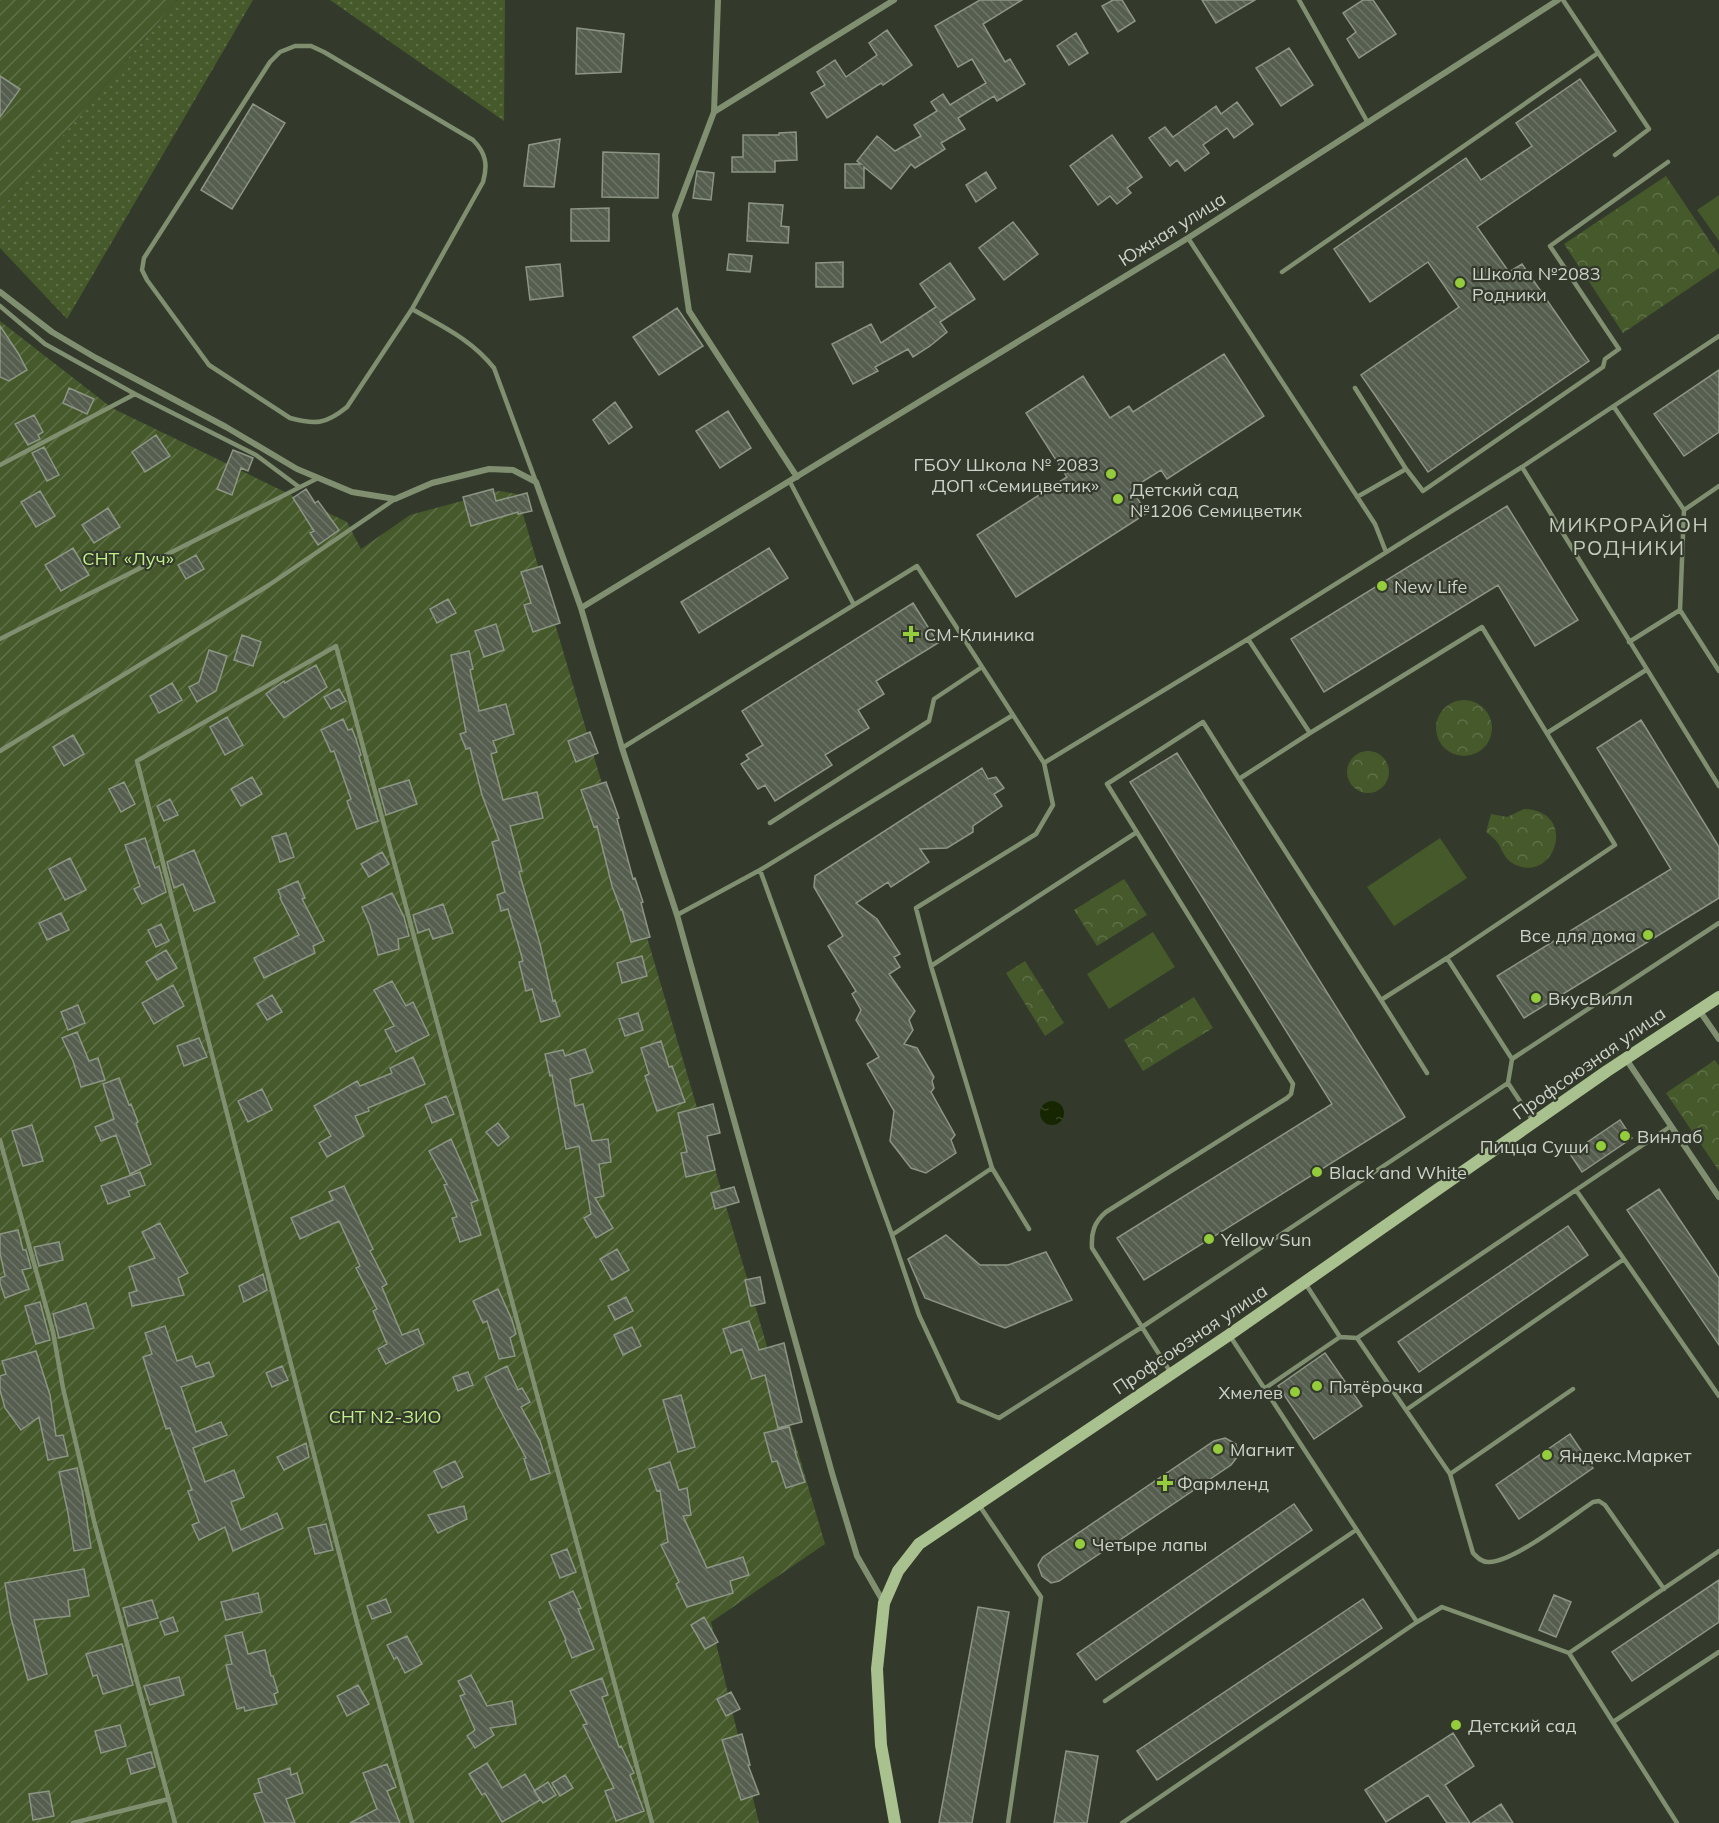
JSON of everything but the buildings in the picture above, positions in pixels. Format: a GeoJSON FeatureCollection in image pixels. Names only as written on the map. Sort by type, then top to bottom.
{"type":"FeatureCollection","features":[{"type":"Feature","properties":{"kind":"main road","name":"Профсоюзная улица"},"geometry":{"type":"LineString","coordinates":[[895,1823],[881,1745],[877,1669],[884,1604],[898,1571],[919,1544],[1229,1335],[1719,997]]}},
{"type":"Feature","properties":{"kind":"street"},"geometry":{"type":"LineString","coordinates":[[718,0],[714,112],[675,214],[689,311],[797,477]]}},
{"type":"Feature","properties":{"kind":"street"},"geometry":{"type":"LineString","coordinates":[[714,112],[894,0]]}},
{"type":"Feature","properties":{"kind":"street","name":"Южная улица"},"geometry":{"type":"LineString","coordinates":[[581,608],[1188,238],[1558,0]]}},
{"type":"Feature","properties":{"kind":"street"},"geometry":{"type":"LineString","coordinates":[[0,292],[52,332],[297,469],[352,492],[395,499],[432,483],[489,469],[513,470],[536,482],[581,608],[622,748],[677,915],[857,1556],[884,1604]]}},
{"type":"Feature","properties":{"kind":"street"},"geometry":{"type":"LineString","coordinates":[[1699,1010],[1719,1039]]}},
{"type":"Feature","properties":{"kind":"street"},"geometry":{"type":"LineString","coordinates":[[1626,1059],[1719,1197]]}},
{"type":"Feature","properties":{"kind":"lane"},"geometry":{"type":"LineString","coordinates":[[1299,0],[1368,123]]}},
{"type":"Feature","properties":{"kind":"lane"},"geometry":{"type":"LineString","coordinates":[[1563,0],[1649,129],[1615,155]]}},
{"type":"Feature","properties":{"kind":"lane"},"geometry":{"type":"LineString","coordinates":[[295,46],[311,46],[324,52],[473,140],[481,148],[486,159],[483,182],[412,309],[347,407],[321,423],[306,422],[290,418],[209,365],[147,280],[142,270],[144,258],[270,63],[280,52],[295,46]]}},
{"type":"Feature","properties":{"kind":"lane"},"geometry":{"type":"LineString","coordinates":[[1282,272],[1598,53]]}},
{"type":"Feature","properties":{"kind":"lane"},"geometry":{"type":"LineString","coordinates":[[1355,388],[1406,469],[1423,491],[1603,367],[1605,359],[1619,349],[1550,246],[1668,162]]}},
{"type":"Feature","properties":{"kind":"lane"},"geometry":{"type":"LineString","coordinates":[[1188,238],[1375,524],[1386,552]]}},
{"type":"Feature","properties":{"kind":"lane"},"geometry":{"type":"LineString","coordinates":[[0,306],[45,344],[135,394],[256,455],[299,488]]}},
{"type":"Feature","properties":{"kind":"lane"},"geometry":{"type":"LineString","coordinates":[[412,309],[471,343],[494,368],[536,482]]}},
{"type":"Feature","properties":{"kind":"lane"},"geometry":{"type":"LineString","coordinates":[[1044,763],[1248,639],[1522,467],[1719,336]]}},
{"type":"Feature","properties":{"kind":"lane"},"geometry":{"type":"LineString","coordinates":[[0,465],[135,394]]}},
{"type":"Feature","properties":{"kind":"lane"},"geometry":{"type":"LineString","coordinates":[[1614,407],[1684,510],[1680,610],[1719,671]]}},
{"type":"Feature","properties":{"kind":"lane"},"geometry":{"type":"LineString","coordinates":[[1522,467],[1719,786]]}},
{"type":"Feature","properties":{"kind":"lane"},"geometry":{"type":"LineString","coordinates":[[1357,497],[1406,469]]}},
{"type":"Feature","properties":{"kind":"lane"},"geometry":{"type":"LineString","coordinates":[[0,639],[318,478]]}},
{"type":"Feature","properties":{"kind":"lane"},"geometry":{"type":"LineString","coordinates":[[790,482],[854,605]]}},
{"type":"Feature","properties":{"kind":"lane"},"geometry":{"type":"LineString","coordinates":[[1684,510],[1719,486]]}},
{"type":"Feature","properties":{"kind":"lane"},"geometry":{"type":"LineString","coordinates":[[0,751],[270,585],[395,499]]}},
{"type":"Feature","properties":{"kind":"lane"},"geometry":{"type":"LineString","coordinates":[[622,748],[917,566],[1044,763],[1053,806],[1036,834],[916,908],[931,966],[992,1168],[1029,1229]]}},
{"type":"Feature","properties":{"kind":"lane"},"geometry":{"type":"LineString","coordinates":[[1629,642],[1680,610]]}},
{"type":"Feature","properties":{"kind":"lane"},"geometry":{"type":"LineString","coordinates":[[1239,779],[1482,627],[1615,845],[1381,1000]]}},
{"type":"Feature","properties":{"kind":"lane"},"geometry":{"type":"LineString","coordinates":[[1248,639],[1310,733]]}},
{"type":"Feature","properties":{"kind":"lane"},"geometry":{"type":"LineString","coordinates":[[412,1823],[353,1607],[137,761],[336,646],[652,1823]]}},
{"type":"Feature","properties":{"kind":"lane"},"geometry":{"type":"LineString","coordinates":[[770,823],[929,721],[934,699],[982,667]]}},
{"type":"Feature","properties":{"kind":"lane"},"geometry":{"type":"LineString","coordinates":[[1547,733],[1646,670]]}},
{"type":"Feature","properties":{"kind":"lane"},"geometry":{"type":"LineString","coordinates":[[677,915],[760,870],[1012,715]]}},
{"type":"Feature","properties":{"kind":"lane"},"geometry":{"type":"LineString","coordinates":[[1171,1373],[1092,1248],[1091,1238],[1096,1223],[1106,1212],[1287,1098],[1291,1094],[1293,1084],[1107,784],[1203,722],[1427,1073]]}},
{"type":"Feature","properties":{"kind":"lane"},"geometry":{"type":"LineString","coordinates":[[931,966],[1137,832]]}},
{"type":"Feature","properties":{"kind":"lane"},"geometry":{"type":"LineString","coordinates":[[760,870],[919,1315],[959,1401],[999,1418],[1142,1327],[1508,1083]]}},
{"type":"Feature","properties":{"kind":"lane"},"geometry":{"type":"LineString","coordinates":[[1512,1059],[1719,923]]}},
{"type":"Feature","properties":{"kind":"lane"},"geometry":{"type":"LineString","coordinates":[[1447,958],[1512,1059],[1508,1083],[1534,1123]]}},
{"type":"Feature","properties":{"kind":"lane"},"geometry":{"type":"LineString","coordinates":[[1264,1389],[1340,1337],[1357,1338],[1671,1126]]}},
{"type":"Feature","properties":{"kind":"lane"},"geometry":{"type":"LineString","coordinates":[[0,1140],[53,1332],[63,1388],[94,1521],[175,1823]]}},
{"type":"Feature","properties":{"kind":"lane"},"geometry":{"type":"LineString","coordinates":[[892,1235],[992,1168]]}},
{"type":"Feature","properties":{"kind":"lane"},"geometry":{"type":"LineString","coordinates":[[1576,1190],[1719,1396]]}},
{"type":"Feature","properties":{"kind":"lane"},"geometry":{"type":"LineString","coordinates":[[1406,1410],[1624,1258]]}},
{"type":"Feature","properties":{"kind":"lane"},"geometry":{"type":"LineString","coordinates":[[1305,1283],[1340,1337]]}},
{"type":"Feature","properties":{"kind":"lane"},"geometry":{"type":"LineString","coordinates":[[1229,1335],[1417,1622]]}},
{"type":"Feature","properties":{"kind":"lane"},"geometry":{"type":"LineString","coordinates":[[1357,1338],[1450,1474],[1473,1552],[1480,1560],[1489,1563],[1518,1553],[1593,1502],[1599,1501],[1605,1505],[1664,1589]]}},
{"type":"Feature","properties":{"kind":"lane"},"geometry":{"type":"LineString","coordinates":[[1450,1474],[1573,1389]]}},
{"type":"Feature","properties":{"kind":"lane"},"geometry":{"type":"LineString","coordinates":[[978,1503],[1041,1597],[1008,1823]]}},
{"type":"Feature","properties":{"kind":"lane"},"geometry":{"type":"LineString","coordinates":[[1105,1701],[1356,1530]]}},
{"type":"Feature","properties":{"kind":"lane"},"geometry":{"type":"LineString","coordinates":[[1569,1653],[1719,1551]]}},
{"type":"Feature","properties":{"kind":"lane"},"geometry":{"type":"LineString","coordinates":[[1122,1823],[1442,1607],[1569,1653],[1677,1823]]}},
{"type":"Feature","properties":{"kind":"lane"},"geometry":{"type":"LineString","coordinates":[[1613,1722],[1719,1652]]}},
{"type":"Feature","properties":{"kind":"lane"},"geometry":{"type":"LineString","coordinates":[[73,1823],[169,1799]]}},
{"type":"Feature","properties":{"kind":"green space"},"geometry":{"type":"Polygon","coordinates":[[[0,0],[177,0],[0,210],[0,0]]]}},
{"type":"Feature","properties":{"kind":"green space"},"geometry":{"type":"Polygon","coordinates":[[[177,0],[253,0],[67,319],[0,248],[0,210],[177,0]]]}},
{"type":"Feature","properties":{"kind":"green space"},"geometry":{"type":"Polygon","coordinates":[[[330,0],[505,0],[504,121],[330,0]]]}},
{"type":"Feature","properties":{"kind":"green space"},"geometry":{"type":"Polygon","coordinates":[[[1666,176],[1719,255],[1719,268],[1623,333],[1564,244],[1666,176]]]}},
{"type":"Feature","properties":{"kind":"green space"},"geometry":{"type":"Polygon","coordinates":[[[1719,195],[1719,241],[1697,210],[1719,195]]]}},
{"type":"Feature","properties":{"kind":"green space","name":"СНТ N2-ЗИО"},"geometry":{"type":"Polygon","coordinates":[[[0,321],[112,408],[347,522],[361,549],[410,515],[499,491],[517,494],[825,1544],[711,1622],[759,1823],[0,1823],[0,321]]]}},
{"type":"Feature","properties":{"kind":"green space"},"geometry":{"type":"Polygon","coordinates":[[[1464,700],[1475,702],[1484,708],[1490,717],[1492,728],[1490,739],[1484,748],[1475,754],[1464,756],[1453,754],[1444,748],[1438,739],[1436,728],[1438,717],[1444,708],[1453,702],[1464,700]]]}},
{"type":"Feature","properties":{"kind":"green space"},"geometry":{"type":"Polygon","coordinates":[[[1368,751],[1383,757],[1389,772],[1383,787],[1368,793],[1353,787],[1347,772],[1353,757],[1368,751]]]}},
{"type":"Feature","properties":{"kind":"green space"},"geometry":{"type":"Polygon","coordinates":[[[1524,809],[1541,813],[1552,821],[1556,833],[1555,845],[1550,856],[1540,865],[1528,868],[1510,862],[1496,841],[1486,832],[1491,814],[1507,817],[1524,809]]]}},
{"type":"Feature","properties":{"kind":"green space"},"geometry":{"type":"Polygon","coordinates":[[[1440,838],[1467,878],[1394,926],[1367,887],[1440,838]]]}},
{"type":"Feature","properties":{"kind":"green space"},"geometry":{"type":"Polygon","coordinates":[[[1124,879],[1147,915],[1097,946],[1074,910],[1124,879]]]}},
{"type":"Feature","properties":{"kind":"green space"},"geometry":{"type":"Polygon","coordinates":[[[1153,932],[1175,967],[1109,1009],[1087,974],[1153,932]]]}},
{"type":"Feature","properties":{"kind":"green space"},"geometry":{"type":"Polygon","coordinates":[[[1025,961],[1064,1023],[1045,1036],[1006,973],[1025,961]]]}},
{"type":"Feature","properties":{"kind":"green space"},"geometry":{"type":"Polygon","coordinates":[[[1194,997],[1213,1028],[1143,1071],[1124,1040],[1194,997]]]}},
{"type":"Feature","properties":{"kind":"green space"},"geometry":{"type":"Polygon","coordinates":[[[1715,1060],[1719,1066],[1719,1171],[1666,1093],[1715,1060]]]}},
{"type":"Feature","properties":{"kind":"water"},"geometry":{"type":"Polygon","coordinates":[[[1052,1101],[1061,1104],[1064,1113],[1061,1122],[1052,1125],[1043,1122],[1040,1113],[1043,1104],[1052,1101]]]}},
{"type":"Feature","properties":{"kind":"place","name":"Школа №2083 Родники"},"geometry":{"type":"Point","coordinates":[1460,283]}},
{"type":"Feature","properties":{"kind":"place","name":"ГБОУ Школа № 2083 ДОП «Семицветик»"},"geometry":{"type":"Point","coordinates":[1111,474]}},
{"type":"Feature","properties":{"kind":"place","name":"Детский сад №1206 Семицветик"},"geometry":{"type":"Point","coordinates":[1118,499]}},
{"type":"Feature","properties":{"kind":"place","name":"New Life"},"geometry":{"type":"Point","coordinates":[1382,586]}},
{"type":"Feature","properties":{"kind":"place","name":"СМ-Клиника"},"geometry":{"type":"Point","coordinates":[911,634]}},
{"type":"Feature","properties":{"kind":"place","name":"Все для дома"},"geometry":{"type":"Point","coordinates":[1648,935]}},
{"type":"Feature","properties":{"kind":"place","name":"ВкусВилл"},"geometry":{"type":"Point","coordinates":[1536,998]}},
{"type":"Feature","properties":{"kind":"place","name":"Винлаб"},"geometry":{"type":"Point","coordinates":[1625,1136]}},
{"type":"Feature","properties":{"kind":"place","name":"Пицца Суши"},"geometry":{"type":"Point","coordinates":[1601,1146]}},
{"type":"Feature","properties":{"kind":"place","name":"Black and White"},"geometry":{"type":"Point","coordinates":[1317,1172]}},
{"type":"Feature","properties":{"kind":"place","name":"Yellow Sun"},"geometry":{"type":"Point","coordinates":[1209,1239]}},
{"type":"Feature","properties":{"kind":"place","name":"Пятёрочка"},"geometry":{"type":"Point","coordinates":[1317,1386]}},
{"type":"Feature","properties":{"kind":"place","name":"Хмелев"},"geometry":{"type":"Point","coordinates":[1295,1392]}},
{"type":"Feature","properties":{"kind":"place","name":"Магнит"},"geometry":{"type":"Point","coordinates":[1218,1449]}},
{"type":"Feature","properties":{"kind":"place","name":"Яндекс.Маркет"},"geometry":{"type":"Point","coordinates":[1547,1455]}},
{"type":"Feature","properties":{"kind":"place","name":"Фармленд"},"geometry":{"type":"Point","coordinates":[1165,1483]}},
{"type":"Feature","properties":{"kind":"place","name":"Четыре лапы"},"geometry":{"type":"Point","coordinates":[1080,1544]}},
{"type":"Feature","properties":{"kind":"place","name":"Детский сад"},"geometry":{"type":"Point","coordinates":[1456,1725]}},
{"type":"Feature","properties":{"kind":"district","name":"МИКРОРАЙОН РОДНИКИ"},"geometry":{"type":"Point","coordinates":[1629,536]}},
{"type":"Feature","properties":{"kind":"park label","name":"СНТ «Луч»"},"geometry":{"type":"Point","coordinates":[128,558]}}]}
